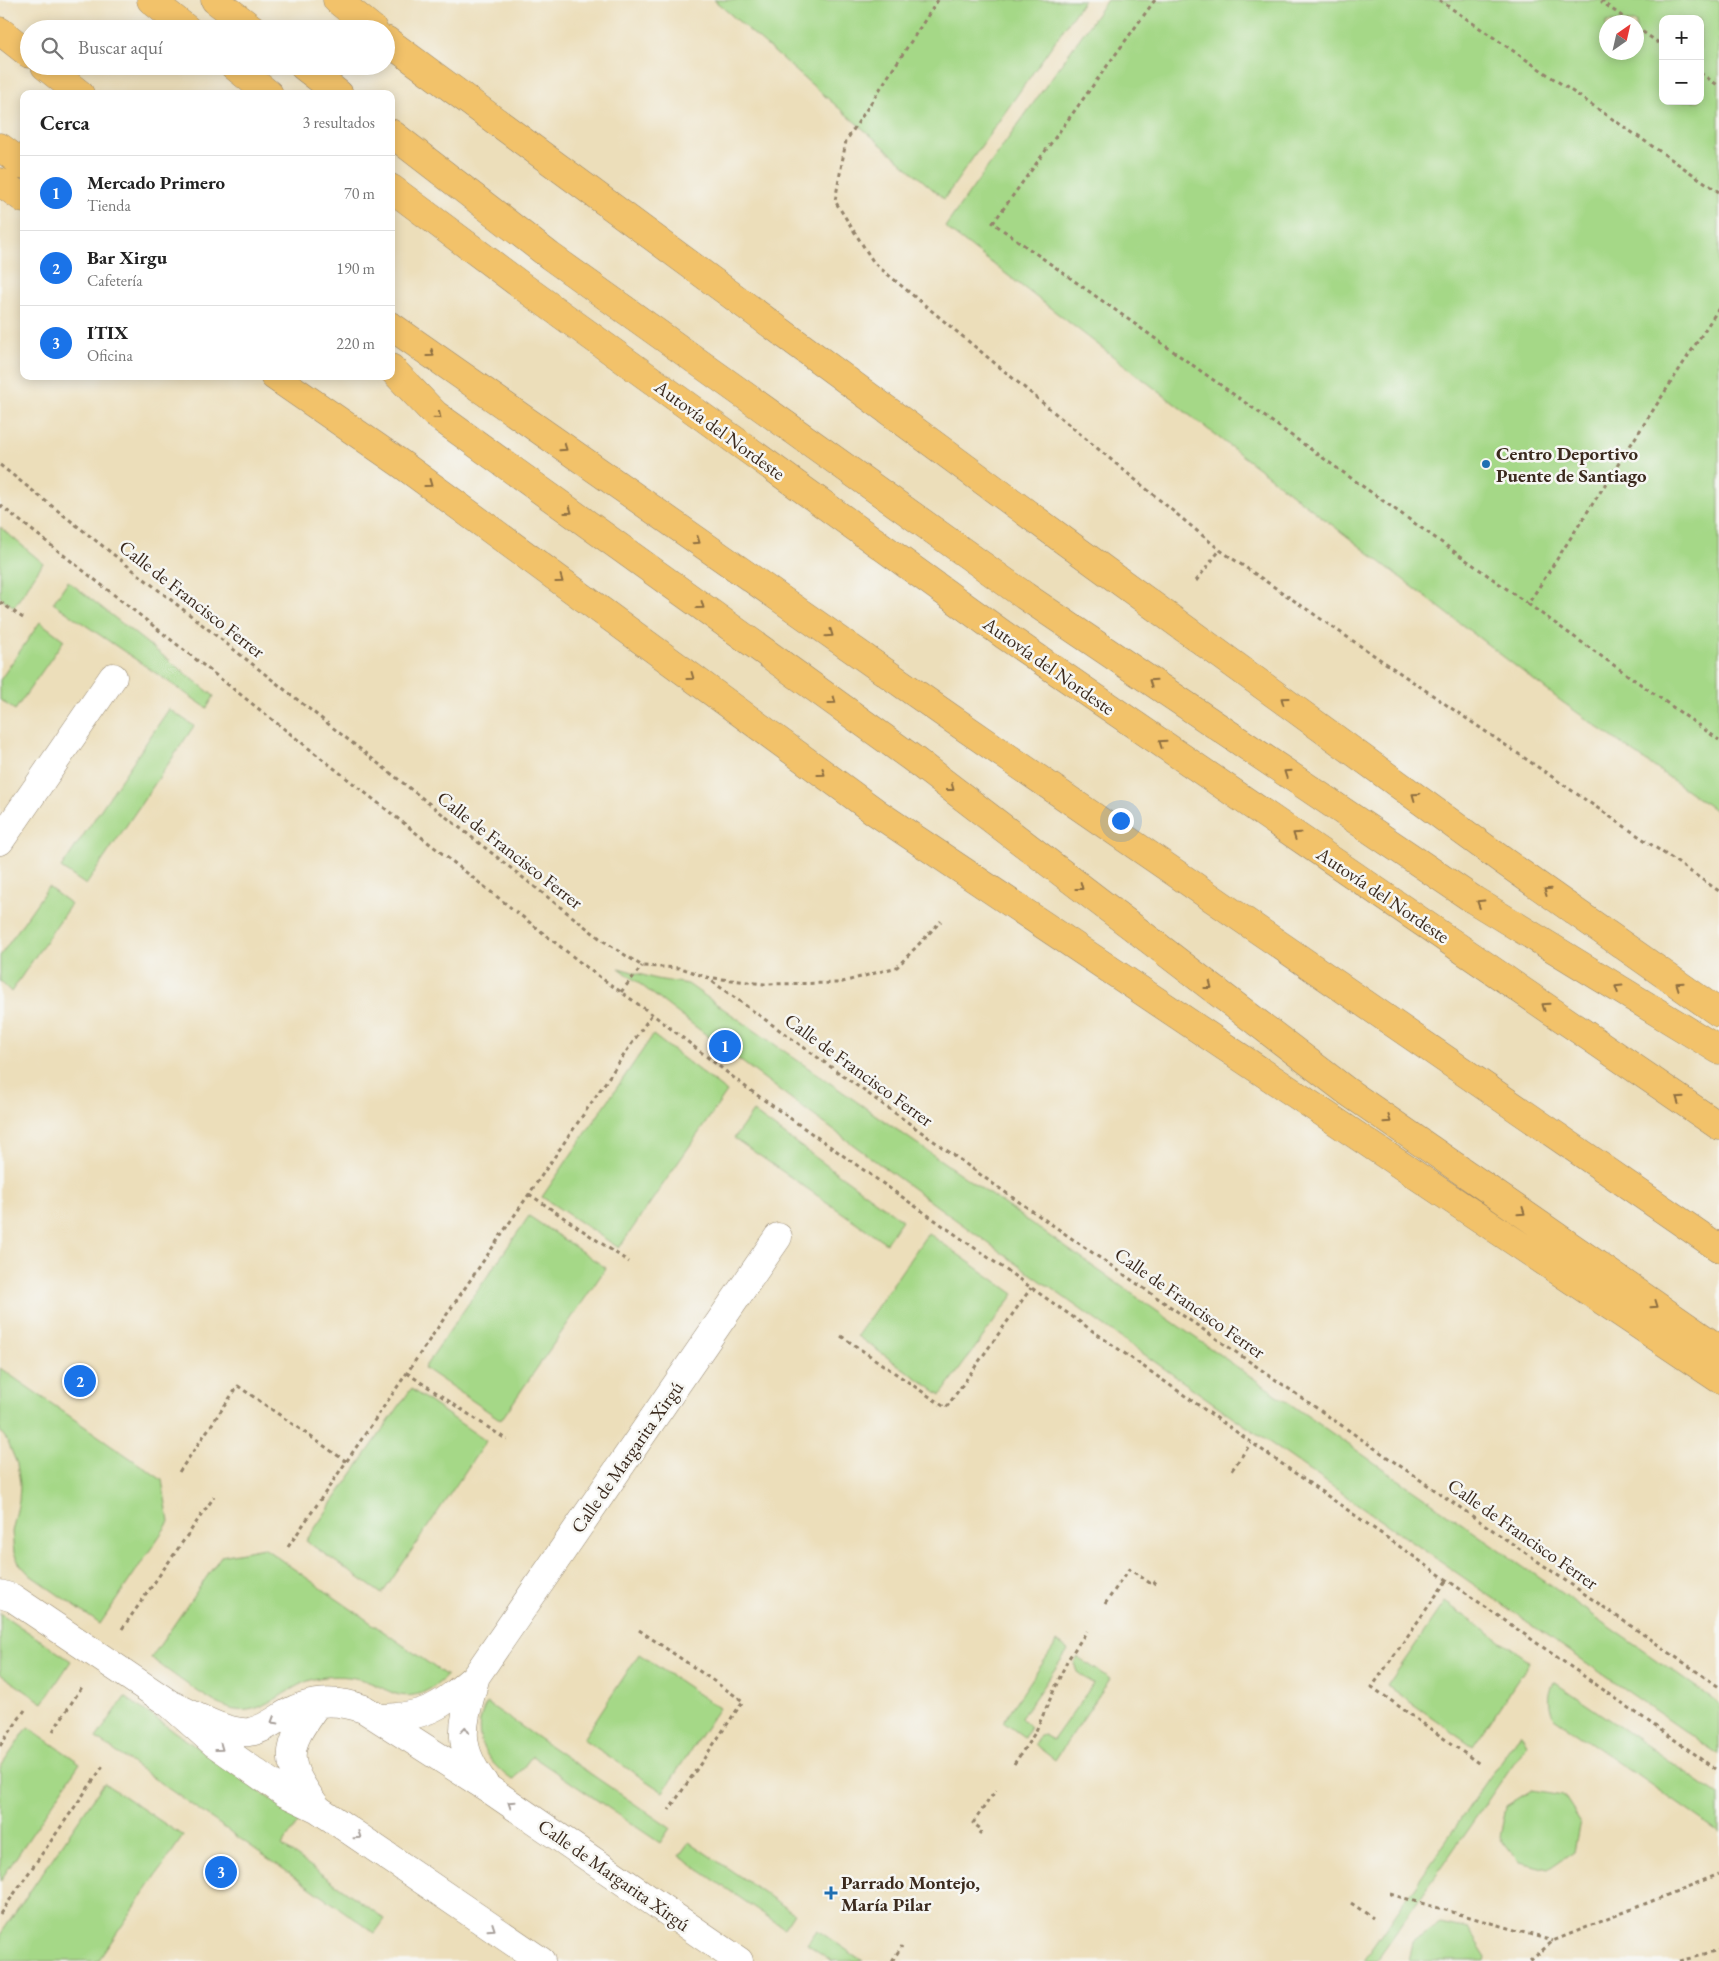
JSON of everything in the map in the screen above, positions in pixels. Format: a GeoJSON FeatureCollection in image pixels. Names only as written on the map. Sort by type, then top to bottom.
{"type":"FeatureCollection","features":[{"type":"Feature","properties":{"kind":"highway"},"geometry":{"type":"LineString","coordinates":[[151,0],[176,20]]}},
{"type":"Feature","properties":{"kind":"highway"},"geometry":{"type":"LineString","coordinates":[[215,0],[241,20]]}},
{"type":"Feature","properties":{"kind":"highway"},"geometry":{"type":"LineString","coordinates":[[338,0],[362,20]]}},
{"type":"Feature","properties":{"kind":"highway"},"geometry":{"type":"LineString","coordinates":[[0,31],[20,47]]}},
{"type":"Feature","properties":{"kind":"highway"},"geometry":{"type":"LineString","coordinates":[[395,47],[1066,542],[1502,860],[1719,1013]]}},
{"type":"Feature","properties":{"kind":"highway"},"geometry":{"type":"LineString","coordinates":[[56,75],[75,90]]}},
{"type":"Feature","properties":{"kind":"highway"},"geometry":{"type":"LineString","coordinates":[[245,75],[264,90]]}},
{"type":"Feature","properties":{"kind":"highway"},"geometry":{"type":"LineString","coordinates":[[315,75],[334,90]]}},
{"type":"Feature","properties":{"kind":"highway"},"geometry":{"type":"LineString","coordinates":[[395,137],[550,256],[1025,596],[1474,900],[1719,1050]]}},
{"type":"Feature","properties":{"kind":"highway"},"geometry":{"type":"LineString","coordinates":[[0,147],[20,162]]}},
{"type":"Feature","properties":{"kind":"highway"},"geometry":{"type":"LineString","coordinates":[[0,182],[20,196]]}},
{"type":"Feature","properties":{"kind":"highway","name":"Autovía del Nordeste"},"geometry":{"type":"LineString","coordinates":[[395,191],[1004,635],[1719,1126]]}},
{"type":"Feature","properties":{"kind":"highway"},"geometry":{"type":"LineString","coordinates":[[395,329],[945,714],[1719,1248]]}},
{"type":"Feature","properties":{"kind":"highway"},"geometry":{"type":"LineString","coordinates":[[395,372],[435,414],[912,758],[1348,1092],[1719,1349]]}},
{"type":"Feature","properties":{"kind":"highway"},"geometry":{"type":"LineString","coordinates":[[280,380],[400,463],[876,813],[1719,1379]]}},
{"type":"Feature","properties":{"kind":"highway"},"geometry":{"type":"LineString","coordinates":[[301,380],[400,463]]}},
{"type":"Feature","properties":{"kind":"street"},"geometry":{"type":"LineString","coordinates":[[0,841],[113,676]]}},
{"type":"Feature","properties":{"kind":"street","name":"Calle de Margarita Xirgú"},"geometry":{"type":"LineString","coordinates":[[379,1718],[398,1718],[430,1710],[446,1702],[476,1676],[778,1237]]}},
{"type":"Feature","properties":{"kind":"street","name":"Calle de Margarita Xirgú"},"geometry":{"type":"LineString","coordinates":[[0,1575],[6,1596],[170,1704],[214,1743],[285,1794],[318,1809],[541,1961]]}},
{"type":"Feature","properties":{"kind":"street","name":"Calle de Margarita Xirgú"},"geometry":{"type":"LineString","coordinates":[[476,1676],[464,1726],[463,1745],[472,1768],[489,1789]]}},
{"type":"Feature","properties":{"kind":"street","name":"Calle de Margarita Xirgú"},"geometry":{"type":"LineString","coordinates":[[170,1704],[224,1728],[250,1732],[271,1724],[295,1709],[318,1703],[341,1702],[364,1709],[489,1789],[739,1961]]}},
{"type":"Feature","properties":{"kind":"street","name":"Calle de Margarita Xirgú"},"geometry":{"type":"LineString","coordinates":[[318,1703],[296,1735],[292,1748],[295,1774],[318,1809]]}},
{"type":"Feature","properties":{"kind":"path"},"geometry":{"type":"LineString","coordinates":[[938,0],[846,141],[835,201],[874,264],[1220,550],[1719,891]]}},
{"type":"Feature","properties":{"kind":"path"},"geometry":{"type":"LineString","coordinates":[[1155,0],[993,223],[1719,740]]}},
{"type":"Feature","properties":{"kind":"path"},"geometry":{"type":"LineString","coordinates":[[1439,0],[1719,192]]}},
{"type":"Feature","properties":{"kind":"path"},"geometry":{"type":"LineString","coordinates":[[1604,0],[1602,2],[1620,15]]}},
{"type":"Feature","properties":{"kind":"path"},"geometry":{"type":"LineString","coordinates":[[1644,33],[1659,43]]}},
{"type":"Feature","properties":{"kind":"path"},"geometry":{"type":"LineString","coordinates":[[1704,76],[1719,86]]}},
{"type":"Feature","properties":{"kind":"path"},"geometry":{"type":"LineString","coordinates":[[1528,604],[1719,308]]}},
{"type":"Feature","properties":{"kind":"path","name":"Calle de Francisco Ferrer"},"geometry":{"type":"LineString","coordinates":[[0,465],[602,940],[642,966],[681,968],[706,977],[999,1188],[1719,1687]]}},
{"type":"Feature","properties":{"kind":"path"},"geometry":{"type":"LineString","coordinates":[[0,505],[590,970],[652,1014],[747,1088],[1719,1771]]}},
{"type":"Feature","properties":{"kind":"path"},"geometry":{"type":"LineString","coordinates":[[1196,582],[1220,550]]}},
{"type":"Feature","properties":{"kind":"path"},"geometry":{"type":"LineString","coordinates":[[0,602],[26,620]]}},
{"type":"Feature","properties":{"kind":"path"},"geometry":{"type":"LineString","coordinates":[[706,977],[764,984],[839,983],[896,967],[941,921]]}},
{"type":"Feature","properties":{"kind":"path"},"geometry":{"type":"LineString","coordinates":[[621,992],[642,966]]}},
{"type":"Feature","properties":{"kind":"path"},"geometry":{"type":"LineString","coordinates":[[288,1547],[652,1014]]}},
{"type":"Feature","properties":{"kind":"path"},"geometry":{"type":"LineString","coordinates":[[529,1194],[629,1262]]}},
{"type":"Feature","properties":{"kind":"path"},"geometry":{"type":"LineString","coordinates":[[841,1336],[946,1408],[1031,1288]]}},
{"type":"Feature","properties":{"kind":"path"},"geometry":{"type":"LineString","coordinates":[[408,1373],[507,1440]]}},
{"type":"Feature","properties":{"kind":"path"},"geometry":{"type":"LineString","coordinates":[[179,1472],[238,1386],[347,1462]]}},
{"type":"Feature","properties":{"kind":"path"},"geometry":{"type":"LineString","coordinates":[[1232,1470],[1250,1443]]}},
{"type":"Feature","properties":{"kind":"path"},"geometry":{"type":"LineString","coordinates":[[122,1630],[214,1497]]}},
{"type":"Feature","properties":{"kind":"path"},"geometry":{"type":"LineString","coordinates":[[1105,1604],[1130,1569],[1153,1586],[1156,1581]]}},
{"type":"Feature","properties":{"kind":"path"},"geometry":{"type":"LineString","coordinates":[[1446,1581],[1372,1687],[1481,1765]]}},
{"type":"Feature","properties":{"kind":"path"},"geometry":{"type":"LineString","coordinates":[[639,1630],[743,1701],[669,1810]]}},
{"type":"Feature","properties":{"kind":"path"},"geometry":{"type":"LineString","coordinates":[[1014,1764],[1035,1733],[1067,1661],[1087,1631]]}},
{"type":"Feature","properties":{"kind":"path"},"geometry":{"type":"LineString","coordinates":[[53,1731],[84,1684]]}},
{"type":"Feature","properties":{"kind":"path"},"geometry":{"type":"LineString","coordinates":[[0,1746],[25,1710]]}},
{"type":"Feature","properties":{"kind":"path"},"geometry":{"type":"LineString","coordinates":[[0,1914],[104,1765]]}},
{"type":"Feature","properties":{"kind":"path"},"geometry":{"type":"LineString","coordinates":[[979,1834],[982,1830],[973,1824],[996,1790]]}},
{"type":"Feature","properties":{"kind":"path"},"geometry":{"type":"LineString","coordinates":[[1530,1961],[1554,1941],[1719,1874]]}},
{"type":"Feature","properties":{"kind":"path"},"geometry":{"type":"LineString","coordinates":[[1390,1894],[1554,1941]]}},
{"type":"Feature","properties":{"kind":"path"},"geometry":{"type":"LineString","coordinates":[[1351,1903],[1373,1918]]}},
{"type":"Feature","properties":{"kind":"path"},"geometry":{"type":"LineString","coordinates":[[892,1961],[902,1946]]}},
{"type":"Feature","properties":{"kind":"path"},"geometry":{"type":"LineString","coordinates":[[1679,1961],[1719,1951]]}},
{"type":"Feature","properties":{"kind":"green space"},"geometry":{"type":"Polygon","coordinates":[[[714,0],[1084,0],[944,199],[714,0]]]}},
{"type":"Feature","properties":{"kind":"green space","name":"Centro Deportivo Puente de Santiago"},"geometry":{"type":"Polygon","coordinates":[[[1107,0],[1719,0],[1719,813],[1561,701],[945,227],[1107,0]]]}},
{"type":"Feature","properties":{"kind":"green space"},"geometry":{"type":"Polygon","coordinates":[[[0,527],[43,563],[14,607],[0,597],[0,527]]]}},
{"type":"Feature","properties":{"kind":"green space"},"geometry":{"type":"Polygon","coordinates":[[[68,581],[214,696],[207,708],[53,603],[68,581]]]}},
{"type":"Feature","properties":{"kind":"green space"},"geometry":{"type":"Polygon","coordinates":[[[40,622],[64,640],[15,710],[0,700],[0,680],[40,622]]]}},
{"type":"Feature","properties":{"kind":"green space"},"geometry":{"type":"Polygon","coordinates":[[[169,709],[194,726],[86,885],[61,868],[169,709]]]}},
{"type":"Feature","properties":{"kind":"green space"},"geometry":{"type":"Polygon","coordinates":[[[48,887],[71,904],[11,992],[0,981],[0,956],[48,887]]]}},
{"type":"Feature","properties":{"kind":"green space"},"geometry":{"type":"Polygon","coordinates":[[[619,968],[656,979],[688,984],[1719,1703],[1719,1755],[1302,1465],[1026,1270],[889,1171],[619,968]]]}},
{"type":"Feature","properties":{"kind":"green space"},"geometry":{"type":"Polygon","coordinates":[[[653,1035],[727,1092],[619,1248],[542,1197],[653,1035]]]}},
{"type":"Feature","properties":{"kind":"green space"},"geometry":{"type":"Polygon","coordinates":[[[753,1112],[902,1220],[886,1243],[734,1138],[753,1112]]]}},
{"type":"Feature","properties":{"kind":"green space"},"geometry":{"type":"Polygon","coordinates":[[[529,1216],[606,1268],[501,1420],[424,1368],[529,1216]]]}},
{"type":"Feature","properties":{"kind":"green space"},"geometry":{"type":"Polygon","coordinates":[[[928,1233],[1014,1294],[941,1395],[857,1336],[928,1233]]]}},
{"type":"Feature","properties":{"kind":"green space"},"geometry":{"type":"Polygon","coordinates":[[[0,1368],[162,1480],[169,1522],[100,1624],[30,1575],[19,1563],[14,1553],[12,1532],[19,1501],[20,1484],[17,1464],[7,1440],[0,1431],[0,1368]]]}},
{"type":"Feature","properties":{"kind":"green space"},"geometry":{"type":"Polygon","coordinates":[[[411,1389],[486,1441],[382,1594],[306,1541],[411,1389]]]}},
{"type":"Feature","properties":{"kind":"green space"},"geometry":{"type":"Polygon","coordinates":[[[264,1548],[447,1676],[430,1689],[410,1696],[396,1694],[355,1678],[332,1676],[313,1679],[259,1707],[235,1710],[204,1696],[151,1658],[221,1556],[264,1548]]]}},
{"type":"Feature","properties":{"kind":"green space"},"geometry":{"type":"Polygon","coordinates":[[[1445,1602],[1530,1662],[1473,1746],[1387,1686],[1445,1602]]]}},
{"type":"Feature","properties":{"kind":"green space"},"geometry":{"type":"Polygon","coordinates":[[[0,1613],[71,1661],[43,1703],[0,1674],[0,1613]]]}},
{"type":"Feature","properties":{"kind":"green space"},"geometry":{"type":"Polygon","coordinates":[[[1057,1642],[1068,1650],[1021,1718],[1030,1727],[1024,1737],[1003,1722],[1057,1642]]]}},
{"type":"Feature","properties":{"kind":"green space"},"geometry":{"type":"Polygon","coordinates":[[[639,1654],[719,1708],[663,1792],[583,1739],[639,1654]]]}},
{"type":"Feature","properties":{"kind":"green space"},"geometry":{"type":"Polygon","coordinates":[[[1078,1657],[1110,1679],[1055,1760],[1034,1744],[1039,1736],[1044,1735],[1053,1740],[1093,1684],[1077,1672],[1074,1663],[1078,1657]]]}},
{"type":"Feature","properties":{"kind":"green space"},"geometry":{"type":"Polygon","coordinates":[[[1554,1682],[1719,1795],[1719,1832],[1554,1718],[1551,1709],[1550,1691],[1554,1682]]]}},
{"type":"Feature","properties":{"kind":"green space"},"geometry":{"type":"Polygon","coordinates":[[[125,1697],[300,1820],[282,1846],[385,1919],[375,1933],[96,1738],[125,1697]]]}},
{"type":"Feature","properties":{"kind":"green space"},"geometry":{"type":"Polygon","coordinates":[[[487,1703],[670,1828],[660,1843],[532,1756],[514,1780],[506,1775],[491,1761],[482,1746],[479,1729],[480,1720],[487,1703]]]}},
{"type":"Feature","properties":{"kind":"green space"},"geometry":{"type":"Polygon","coordinates":[[[28,1727],[80,1763],[0,1881],[0,1768],[28,1727]]]}},
{"type":"Feature","properties":{"kind":"green space"},"geometry":{"type":"Polygon","coordinates":[[[1520,1733],[1526,1744],[1518,1757],[1376,1961],[1363,1961],[1520,1733]]]}},
{"type":"Feature","properties":{"kind":"green space"},"geometry":{"type":"Polygon","coordinates":[[[104,1783],[183,1836],[98,1961],[0,1961],[0,1935],[104,1783]]]}},
{"type":"Feature","properties":{"kind":"green space"},"geometry":{"type":"Polygon","coordinates":[[[1532,1790],[1563,1795],[1580,1821],[1574,1851],[1548,1869],[1519,1862],[1500,1837],[1506,1806],[1532,1790]]]}},
{"type":"Feature","properties":{"kind":"green space"},"geometry":{"type":"Polygon","coordinates":[[[689,1842],[794,1913],[784,1928],[679,1856],[689,1842]]]}},
{"type":"Feature","properties":{"kind":"green space"},"geometry":{"type":"Polygon","coordinates":[[[1440,1923],[1468,1929],[1486,1957],[1485,1961],[1409,1961],[1413,1942],[1440,1923]]]}},
{"type":"Feature","properties":{"kind":"green space"},"geometry":{"type":"Polygon","coordinates":[[[817,1930],[863,1961],[832,1961],[807,1944],[817,1930]]]}},
{"type":"Feature","properties":{"kind":"place","name":"Centro Deportivo Puente de Santiago"},"geometry":{"type":"Point","coordinates":[1486,464]}},
{"type":"Feature","properties":{"kind":"place","name":"Mercado Primero"},"geometry":{"type":"Point","coordinates":[725,1046]}},
{"type":"Feature","properties":{"kind":"place","name":"Bar Xirgu"},"geometry":{"type":"Point","coordinates":[80,1381]}},
{"type":"Feature","properties":{"kind":"place","name":"ITIX"},"geometry":{"type":"Point","coordinates":[221,1872]}},
{"type":"Feature","properties":{"kind":"place","name":"Parrado Montejo, María Pilar"},"geometry":{"type":"Point","coordinates":[831,1893]}}]}
